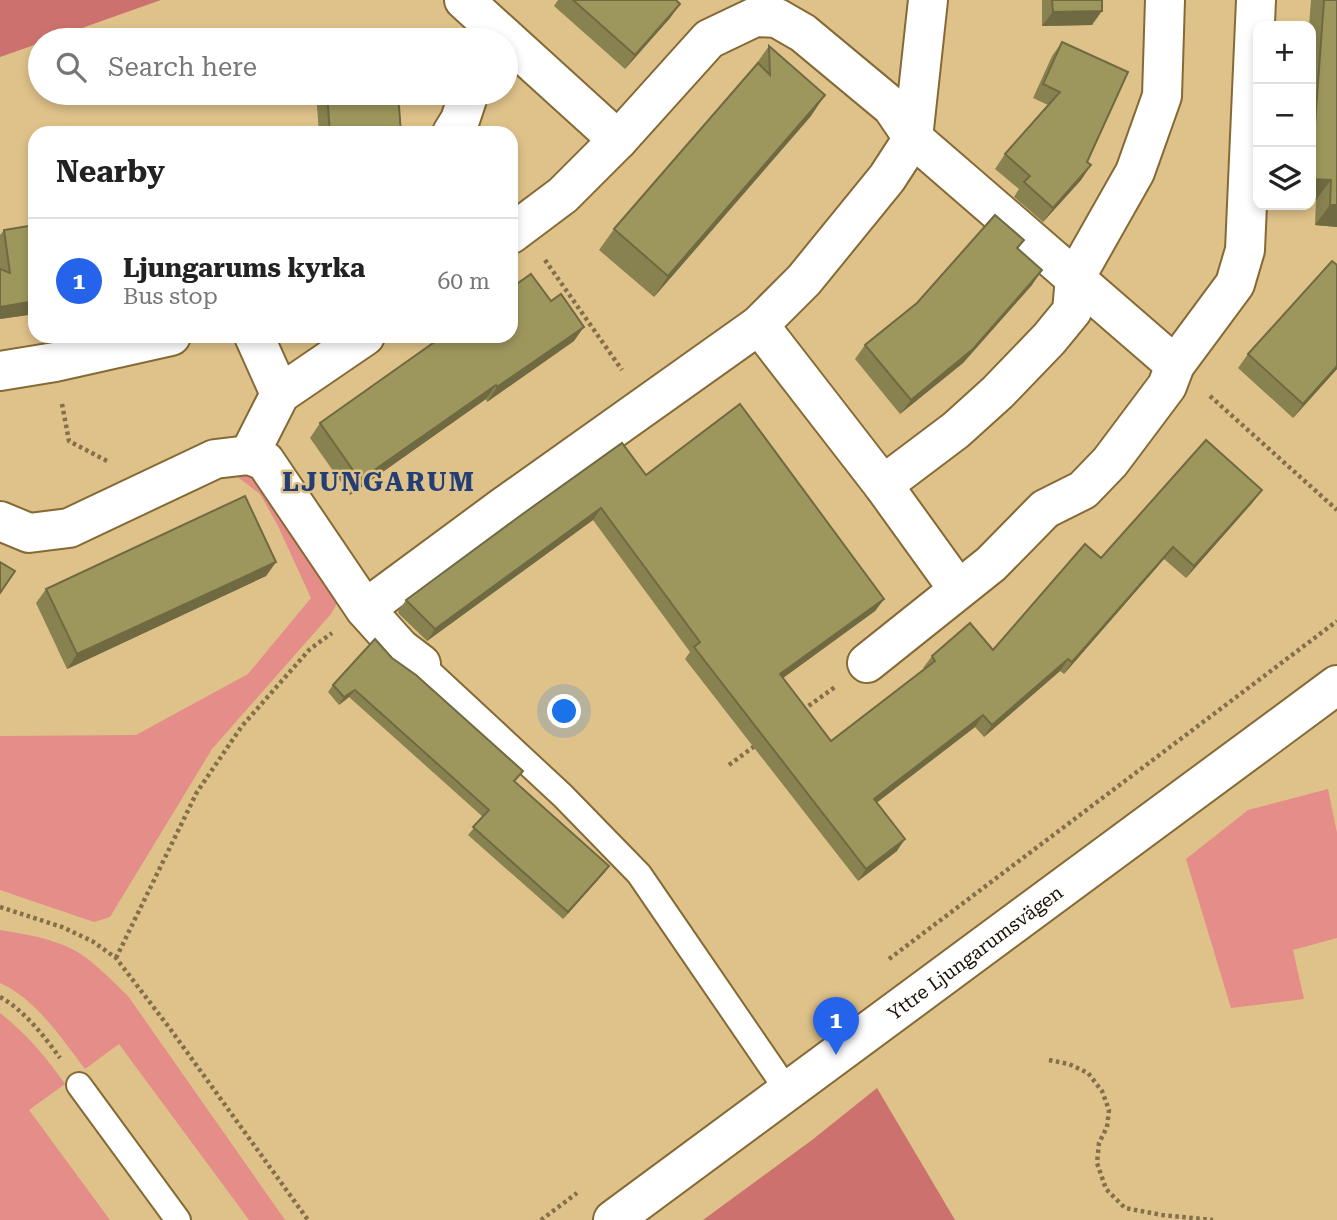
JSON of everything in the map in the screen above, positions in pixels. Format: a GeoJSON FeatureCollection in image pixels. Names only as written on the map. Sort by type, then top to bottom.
{"type":"FeatureCollection","features":[{"type":"Feature","properties":{"kind":"street"},"geometry":{"type":"LineString","coordinates":[[464,0],[488,28]]}},
{"type":"Feature","properties":{"kind":"street"},"geometry":{"type":"LineString","coordinates":[[365,609],[759,325],[803,280],[887,178],[914,138],[928,0]]}},
{"type":"Feature","properties":{"kind":"street"},"geometry":{"type":"LineString","coordinates":[[883,485],[957,430],[998,392],[1072,311],[1075,278],[1135,172],[1162,96],[1165,0]]}},
{"type":"Feature","properties":{"kind":"street"},"geometry":{"type":"LineString","coordinates":[[867,663],[991,564],[1045,509],[1083,489],[1110,462],[1167,386],[1175,365],[1235,284],[1245,250],[1256,0]]}},
{"type":"Feature","properties":{"kind":"street"},"geometry":{"type":"LineString","coordinates":[[518,228],[563,194],[618,140],[709,39],[738,12],[755,17],[777,18],[803,33],[892,107],[914,138],[1175,365]]}},
{"type":"Feature","properties":{"kind":"street"},"geometry":{"type":"LineString","coordinates":[[518,64],[618,140]]}},
{"type":"Feature","properties":{"kind":"street"},"geometry":{"type":"LineString","coordinates":[[456,126],[465,105]]}},
{"type":"Feature","properties":{"kind":"street"},"geometry":{"type":"LineString","coordinates":[[759,325],[883,485],[958,589]]}},
{"type":"Feature","properties":{"kind":"street"},"geometry":{"type":"LineString","coordinates":[[11,369],[137,343]]}},
{"type":"Feature","properties":{"kind":"street"},"geometry":{"type":"LineString","coordinates":[[256,343],[280,394]]}},
{"type":"Feature","properties":{"kind":"street"},"geometry":{"type":"LineString","coordinates":[[249,455],[280,394],[356,343]]}},
{"type":"Feature","properties":{"kind":"street"},"geometry":{"type":"LineString","coordinates":[[0,520],[29,533],[69,528],[215,459],[249,455],[265,461],[365,609],[400,648],[421,664]]}},
{"type":"Feature","properties":{"kind":"street","name":"Yttre Ljungarumsvägen"},"geometry":{"type":"LineString","coordinates":[[613,1220],[1337,685]]}},
{"type":"Feature","properties":{"kind":"lane"},"geometry":{"type":"LineString","coordinates":[[421,664],[553,787],[639,874],[787,1090]]}},
{"type":"Feature","properties":{"kind":"lane"},"geometry":{"type":"LineString","coordinates":[[79,1085],[178,1220]]}},
{"type":"Feature","properties":{"kind":"path"},"geometry":{"type":"LineString","coordinates":[[518,233],[647,405]]}},
{"type":"Feature","properties":{"kind":"path"},"geometry":{"type":"LineString","coordinates":[[1175,365],[1337,510]]}},
{"type":"Feature","properties":{"kind":"path"},"geometry":{"type":"LineString","coordinates":[[11,369],[29,405],[61,399],[69,441],[156,486]]}},
{"type":"Feature","properties":{"kind":"path"},"geometry":{"type":"LineString","coordinates":[[116,958],[197,792],[242,726],[310,649],[365,609]]}},
{"type":"Feature","properties":{"kind":"path"},"geometry":{"type":"LineString","coordinates":[[882,964],[1337,621]]}},
{"type":"Feature","properties":{"kind":"path"},"geometry":{"type":"LineString","coordinates":[[792,718],[867,663]]}},
{"type":"Feature","properties":{"kind":"path"},"geometry":{"type":"LineString","coordinates":[[729,765],[760,741]]}},
{"type":"Feature","properties":{"kind":"path"},"geometry":{"type":"LineString","coordinates":[[0,907],[62,927],[92,941],[116,958],[172,1030],[308,1220]]}},
{"type":"Feature","properties":{"kind":"path"},"geometry":{"type":"LineString","coordinates":[[0,998],[12,1003],[46,1040],[79,1085]]}},
{"type":"Feature","properties":{"kind":"path"},"geometry":{"type":"LineString","coordinates":[[1049,1059],[1087,1073],[1102,1091],[1109,1110],[1107,1127],[1099,1143],[1097,1163],[1106,1189],[1125,1208],[1213,1220]]}},
{"type":"Feature","properties":{"kind":"path"},"geometry":{"type":"LineString","coordinates":[[541,1220],[585,1187]]}},
{"type":"Feature","properties":{"kind":"shaded area"},"geometry":{"type":"Polygon","coordinates":[[[0,0],[161,0],[82,28],[28,28],[28,47],[0,57],[0,0]]]}},
{"type":"Feature","properties":{"kind":"shaded area"},"geometry":{"type":"Polygon","coordinates":[[[243,470],[254,477],[339,600],[331,614],[212,749],[110,917],[94,922],[0,890],[0,736],[136,735],[248,674],[311,598],[260,494],[230,471],[243,470]]]}},
{"type":"Feature","properties":{"kind":"shaded area"},"geometry":{"type":"Polygon","coordinates":[[[1328,789],[1337,833],[1337,938],[1293,950],[1304,999],[1231,1008],[1186,859],[1248,810],[1328,789]]]}},
{"type":"Feature","properties":{"kind":"shaded area"},"geometry":{"type":"Polygon","coordinates":[[[0,930],[47,939],[74,950],[95,965],[128,996],[285,1220],[249,1220],[119,1044],[85,1069],[37,1009],[0,983],[0,930]]]}},
{"type":"Feature","properties":{"kind":"shaded area"},"geometry":{"type":"Polygon","coordinates":[[[0,1013],[35,1046],[65,1084],[29,1110],[110,1220],[0,1220],[0,1013]]]}},
{"type":"Feature","properties":{"kind":"shaded area"},"geometry":{"type":"Polygon","coordinates":[[[877,1088],[955,1220],[703,1220],[812,1140],[877,1088]]]}},
{"type":"Feature","properties":{"kind":"building"},"geometry":{"type":"Polygon","coordinates":[[[573,0],[676,0],[680,4],[635,55],[573,0]]]}},
{"type":"Feature","properties":{"kind":"building"},"geometry":{"type":"Polygon","coordinates":[[[1052,0],[1102,0],[1102,11],[1053,12],[1052,0]]]}},
{"type":"Feature","properties":{"kind":"building"},"geometry":{"type":"Polygon","coordinates":[[[1324,0],[1337,0],[1337,205],[1330,205],[1331,180],[1316,179],[1316,110],[1324,0]]]}},
{"type":"Feature","properties":{"kind":"building"},"geometry":{"type":"Polygon","coordinates":[[[1062,42],[1128,72],[1087,162],[1091,165],[1053,208],[1024,182],[1030,176],[1005,154],[1060,92],[1043,84],[1062,42]]]}},
{"type":"Feature","properties":{"kind":"building"},"geometry":{"type":"Polygon","coordinates":[[[769,46],[825,95],[668,276],[614,229],[758,63],[770,75],[769,46]]]}},
{"type":"Feature","properties":{"kind":"building"},"geometry":{"type":"Polygon","coordinates":[[[328,105],[399,105],[400,126],[329,126],[328,105]]]}},
{"type":"Feature","properties":{"kind":"building"},"geometry":{"type":"Polygon","coordinates":[[[995,215],[1024,240],[1017,248],[1042,270],[973,349],[911,400],[865,345],[917,303],[995,215]]]}},
{"type":"Feature","properties":{"kind":"building"},"geometry":{"type":"Polygon","coordinates":[[[28,226],[28,302],[0,307],[0,269],[10,273],[4,230],[28,226]]]}},
{"type":"Feature","properties":{"kind":"building"},"geometry":{"type":"Polygon","coordinates":[[[1332,261],[1337,265],[1337,366],[1303,404],[1248,354],[1332,261]]]}},
{"type":"Feature","properties":{"kind":"building"},"geometry":{"type":"Polygon","coordinates":[[[531,274],[551,301],[561,294],[584,327],[360,480],[320,423],[433,343],[518,343],[518,283],[531,274]]]}},
{"type":"Feature","properties":{"kind":"building"},"geometry":{"type":"Polygon","coordinates":[[[740,404],[884,599],[780,674],[831,741],[935,661],[932,656],[970,623],[993,650],[1085,544],[1101,558],[1206,440],[1262,490],[1194,566],[1173,547],[1072,662],[1068,659],[992,725],[983,715],[874,799],[905,839],[866,869],[694,647],[700,642],[601,508],[435,629],[406,600],[622,443],[646,475],[740,404]]]}},
{"type":"Feature","properties":{"kind":"building"},"geometry":{"type":"Polygon","coordinates":[[[245,496],[276,562],[77,654],[46,589],[245,496]]]}},
{"type":"Feature","properties":{"kind":"building"},"geometry":{"type":"Polygon","coordinates":[[[0,562],[15,571],[0,593],[0,562]]]}},
{"type":"Feature","properties":{"kind":"building"},"geometry":{"type":"Polygon","coordinates":[[[375,639],[392,658],[416,675],[523,771],[514,781],[609,866],[568,912],[473,827],[489,810],[355,690],[344,697],[333,685],[375,639]]]}},
{"type":"Feature","properties":{"kind":"place","name":"Ljungarums kyrka"},"geometry":{"type":"Point","coordinates":[836,1055]}},
{"type":"Feature","properties":{"kind":"district","name":"LJUNGARUM"},"geometry":{"type":"Point","coordinates":[379,482]}}]}
